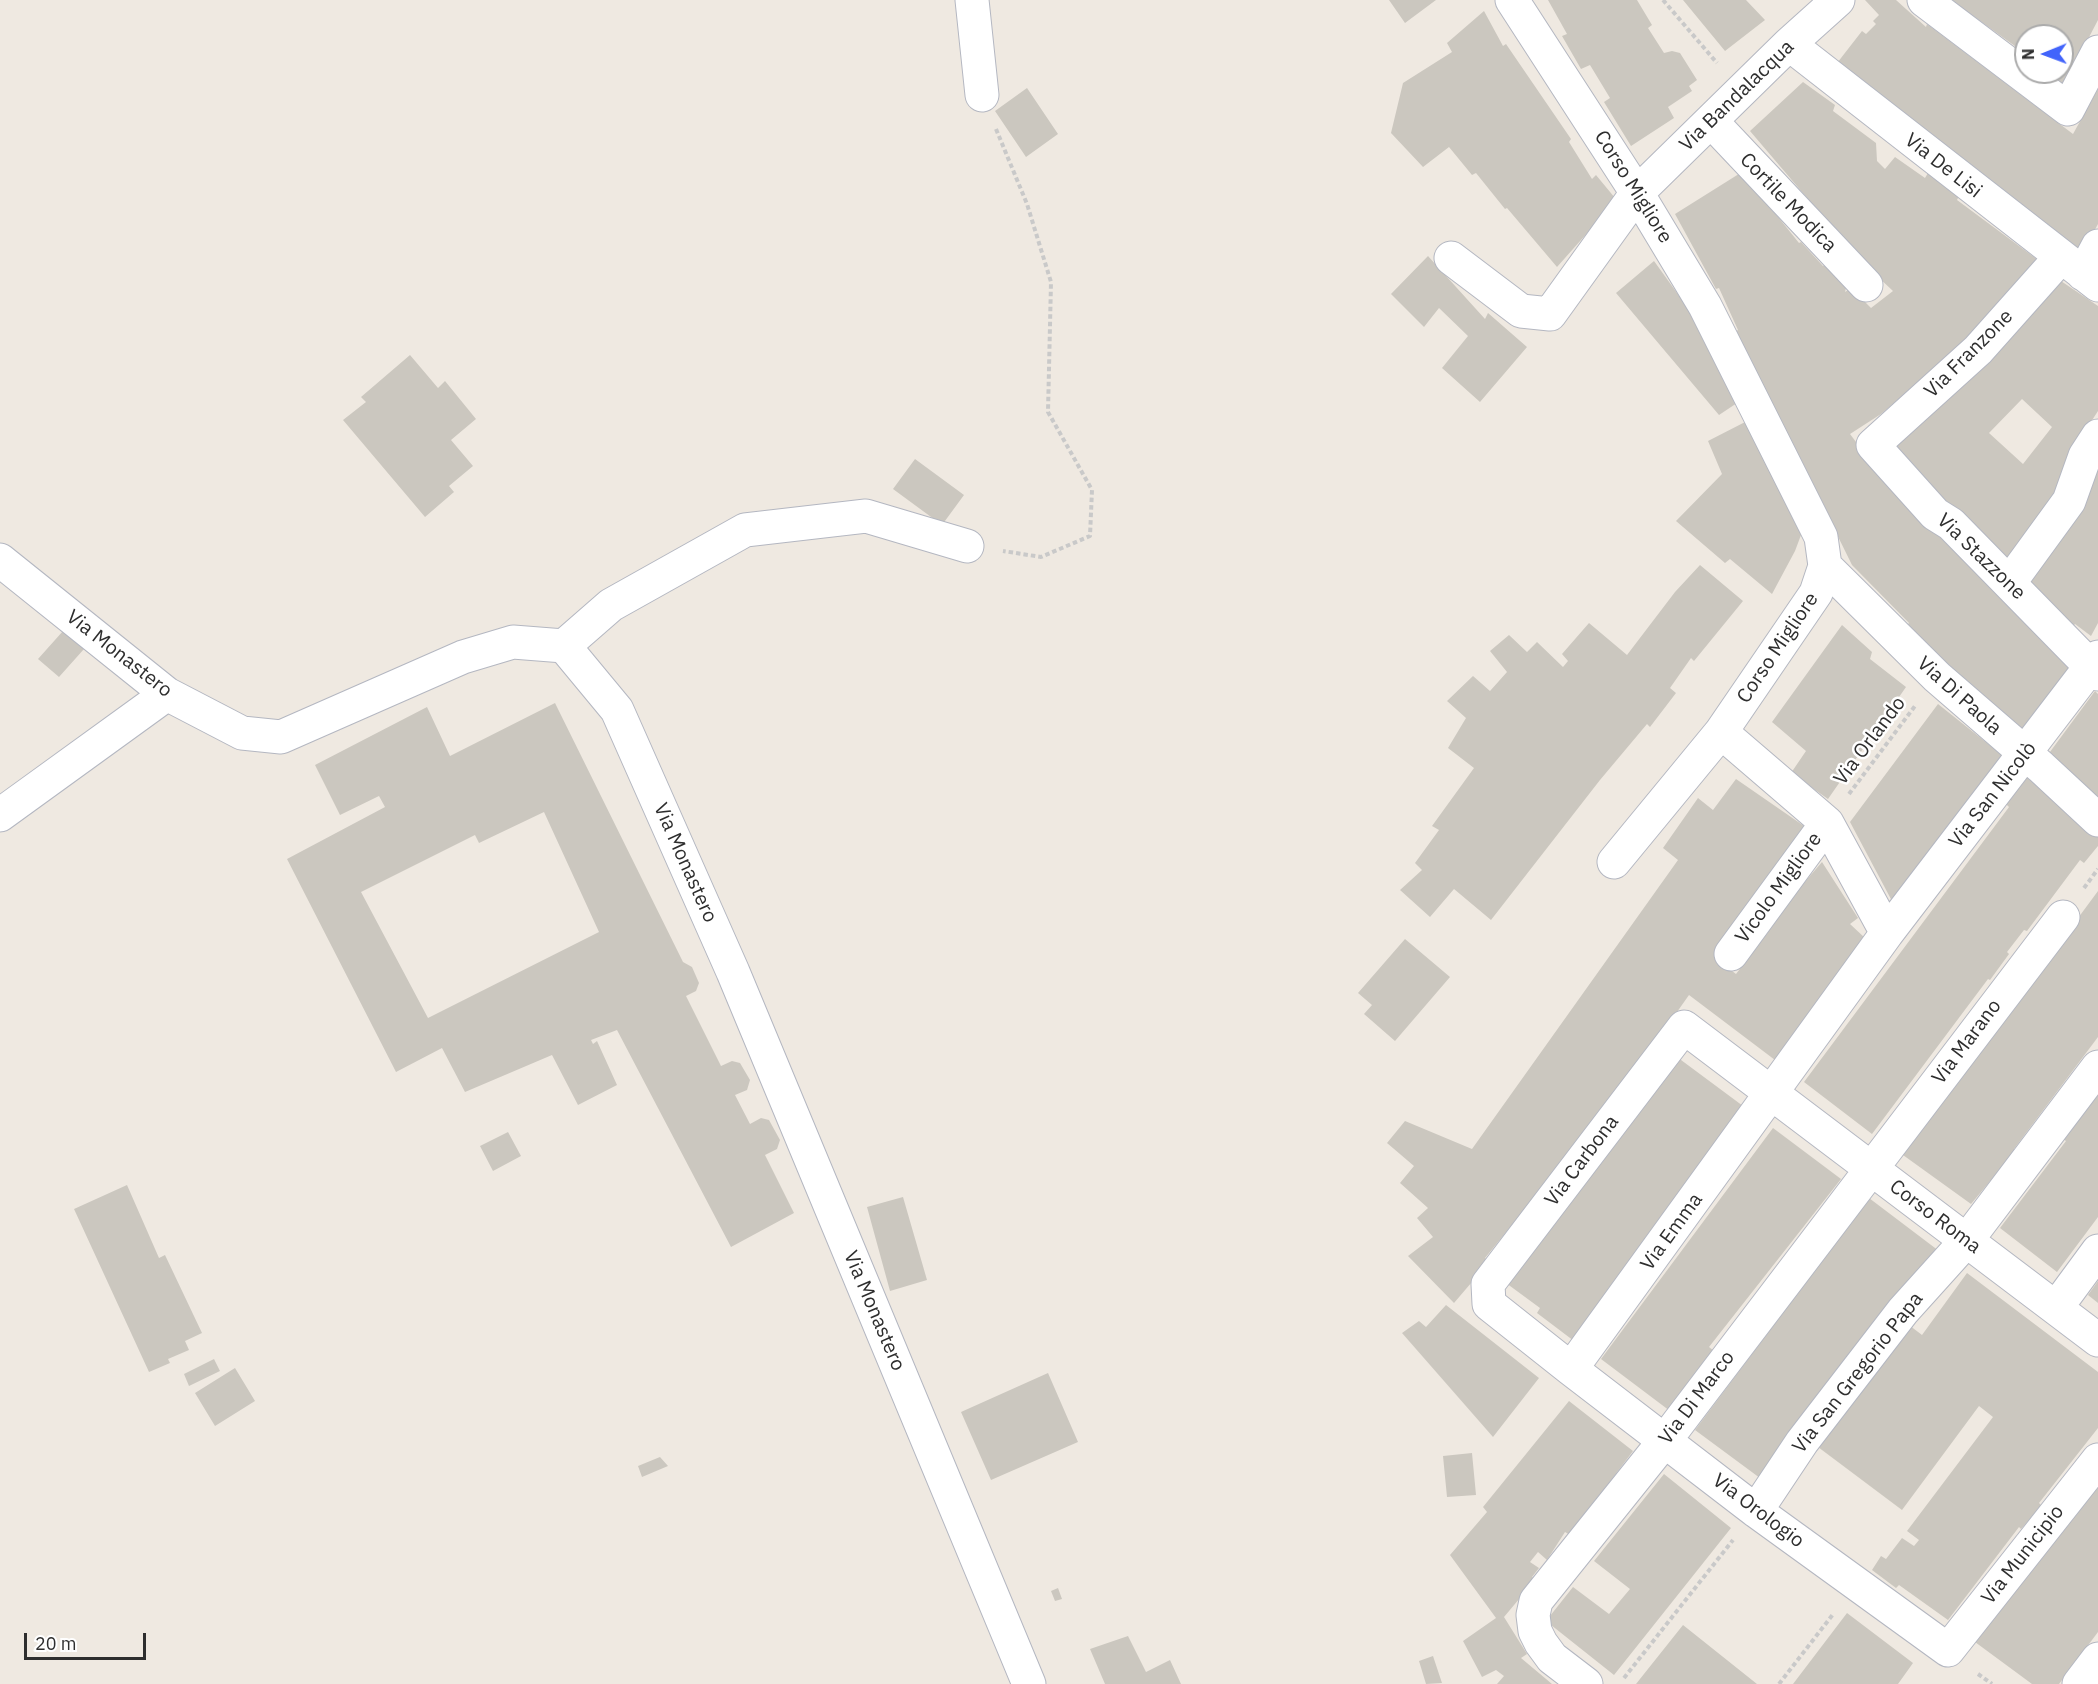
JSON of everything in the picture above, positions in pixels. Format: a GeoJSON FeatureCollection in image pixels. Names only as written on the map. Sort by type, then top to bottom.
{"type":"FeatureCollection","features":[{"type":"Feature","properties":{"kind":"street"},"geometry":{"type":"LineString","coordinates":[[972,0],[982,95]]}},
{"type":"Feature","properties":{"kind":"street","name":"Corso Migliore"},"geometry":{"type":"LineString","coordinates":[[1512,0],[1637,193],[1705,306],[1821,537],[1825,566],[1816,593],[1721,732],[1614,862]]}},
{"type":"Feature","properties":{"kind":"street","name":"Via Bandalacqua"},"geometry":{"type":"LineString","coordinates":[[1451,258],[1521,311],[1550,314],[1637,193],[1789,44],[1838,0]]}},
{"type":"Feature","properties":{"kind":"street"},"geometry":{"type":"LineString","coordinates":[[1924,0],[2068,109],[2098,52]]}},
{"type":"Feature","properties":{"kind":"street","name":"Via De Lisi"},"geometry":{"type":"LineString","coordinates":[[1789,44],[2085,266]]}},
{"type":"Feature","properties":{"kind":"street","name":"Cortile Modica"},"geometry":{"type":"LineString","coordinates":[[1711,121],[1866,285]]}},
{"type":"Feature","properties":{"kind":"street","name":"Via Franzone"},"geometry":{"type":"LineString","coordinates":[[1873,445],[1978,350],[2085,266]]}},
{"type":"Feature","properties":{"kind":"street"},"geometry":{"type":"LineString","coordinates":[[2010,582],[2069,501],[2085,456],[2098,436]]}},
{"type":"Feature","properties":{"kind":"street","name":"Via Stazzone"},"geometry":{"type":"LineString","coordinates":[[1873,445],[1935,514],[1951,524],[2096,666]]}},
{"type":"Feature","properties":{"kind":"street"},"geometry":{"type":"LineString","coordinates":[[564,646],[610,605],[745,530],[866,516],[967,546]]}},
{"type":"Feature","properties":{"kind":"street","name":"Via Monastero"},"geometry":{"type":"LineString","coordinates":[[0,560],[167,694],[242,733],[280,737],[463,657],[513,642],[564,646],[617,710],[733,972],[1029,1684]]}},
{"type":"Feature","properties":{"kind":"street","name":"Via Di Paola"},"geometry":{"type":"LineString","coordinates":[[1825,566],[1937,677],[2098,820]]}},
{"type":"Feature","properties":{"kind":"street","name":"Via San Nicolò"},"geometry":{"type":"LineString","coordinates":[[1887,933],[2024,755],[2096,666]]}},
{"type":"Feature","properties":{"kind":"street"},"geometry":{"type":"LineString","coordinates":[[0,815],[167,694]]}},
{"type":"Feature","properties":{"kind":"street"},"geometry":{"type":"LineString","coordinates":[[1721,732],[1827,823],[1887,933],[1773,1094]]}},
{"type":"Feature","properties":{"kind":"street","name":"Vicolo Migliore"},"geometry":{"type":"LineString","coordinates":[[1731,954],[1827,823]]}},
{"type":"Feature","properties":{"kind":"street","name":"Via Marano"},"geometry":{"type":"LineString","coordinates":[[1871,1168],[2063,917]]}},
{"type":"Feature","properties":{"kind":"street","name":"Via Carbona"},"geometry":{"type":"LineString","coordinates":[[1571,1370],[1489,1304],[1488,1284],[1684,1027],[1773,1094]]}},
{"type":"Feature","properties":{"kind":"street","name":"Via San Gregorio Papa"},"geometry":{"type":"LineString","coordinates":[[1756,1511],[1802,1442],[1903,1311],[1967,1240],[2098,1067]]}},
{"type":"Feature","properties":{"kind":"street","name":"Corso Roma"},"geometry":{"type":"LineString","coordinates":[[1773,1094],[2098,1340]]}},
{"type":"Feature","properties":{"kind":"street","name":"Via Emma"},"geometry":{"type":"LineString","coordinates":[[1571,1370],[1773,1094]]}},
{"type":"Feature","properties":{"kind":"street","name":"Via Di Marco"},"geometry":{"type":"LineString","coordinates":[[1586,1684],[1552,1658],[1535,1631],[1533,1616],[1536,1601],[1666,1440],[1871,1168]]}},
{"type":"Feature","properties":{"kind":"street"},"geometry":{"type":"LineString","coordinates":[[2056,1308],[2098,1251]]}},
{"type":"Feature","properties":{"kind":"street","name":"Via Orologio"},"geometry":{"type":"LineString","coordinates":[[1571,1370],[1666,1440],[1756,1511],[1948,1650]]}},
{"type":"Feature","properties":{"kind":"street","name":"Via Municipio"},"geometry":{"type":"LineString","coordinates":[[1948,1650],[2098,1460]]}},
{"type":"Feature","properties":{"kind":"street"},"geometry":{"type":"LineString","coordinates":[[2079,1684],[2098,1659]]}},
{"type":"Feature","properties":{"kind":"path"},"geometry":{"type":"LineString","coordinates":[[1663,0],[1741,91]]}},
{"type":"Feature","properties":{"kind":"path"},"geometry":{"type":"LineString","coordinates":[[967,546],[1041,557],[1090,536],[1092,489],[1048,412],[1052,282],[1027,204],[982,95]]}},
{"type":"Feature","properties":{"kind":"path","name":"Via Orlando"},"geometry":{"type":"LineString","coordinates":[[1827,823],[1937,677]]}},
{"type":"Feature","properties":{"kind":"path"},"geometry":{"type":"LineString","coordinates":[[1620,1683],[1756,1511]]}},
{"type":"Feature","properties":{"kind":"path"},"geometry":{"type":"LineString","coordinates":[[1779,1684],[1856,1584]]}},
{"type":"Feature","properties":{"kind":"building"},"geometry":{"type":"Polygon","coordinates":[[[1389,0],[1436,0],[1405,23],[1389,0]]]}},
{"type":"Feature","properties":{"kind":"building"},"geometry":{"type":"Polygon","coordinates":[[[1548,0],[1637,0],[1652,25],[1648,28],[1664,53],[1672,51],[1680,53],[1697,80],[1689,86],[1692,91],[1668,107],[1674,118],[1631,146],[1604,102],[1610,98],[1590,65],[1581,69],[1562,36],[1567,34],[1548,0]]]}},
{"type":"Feature","properties":{"kind":"building"},"geometry":{"type":"Polygon","coordinates":[[[1683,0],[1746,0],[1765,20],[1725,51],[1683,0]]]}},
{"type":"Feature","properties":{"kind":"building"},"geometry":{"type":"Polygon","coordinates":[[[1865,0],[1896,0],[1926,27],[1927,24],[2073,134],[2098,89],[2098,224],[2082,253],[1834,67],[1862,31],[1866,34],[1876,24],[1873,21],[1879,15],[1865,0]]]}},
{"type":"Feature","properties":{"kind":"building"},"geometry":{"type":"Polygon","coordinates":[[[1951,0],[2098,0],[2098,20],[2074,66],[2074,24],[2014,24],[2014,45],[1951,0]]]}},
{"type":"Feature","properties":{"kind":"building"},"geometry":{"type":"Polygon","coordinates":[[[1484,11],[1503,46],[1506,44],[1571,139],[1569,142],[1592,179],[1596,175],[1615,198],[1613,204],[1557,267],[1476,173],[1472,175],[1449,147],[1423,167],[1391,133],[1403,83],[1452,52],[1447,43],[1484,11]]]}},
{"type":"Feature","properties":{"kind":"building"},"geometry":{"type":"Polygon","coordinates":[[[1803,82],[1835,105],[1833,111],[1876,143],[1877,161],[1885,169],[1895,157],[1925,178],[1928,173],[1959,196],[1957,200],[2042,263],[1987,320],[1913,387],[1881,414],[1850,434],[1877,470],[2074,669],[2018,737],[1904,628],[1909,623],[1852,565],[1749,356],[1745,358],[1733,333],[1738,330],[1719,288],[1716,289],[1675,214],[1742,172],[1799,243],[1801,242],[1823,266],[1827,263],[1847,284],[1845,292],[1851,288],[1871,308],[1893,291],[1860,260],[1750,131],[1803,82]]]}},
{"type":"Feature","properties":{"kind":"building"},"geometry":{"type":"Polygon","coordinates":[[[1027,88],[1058,134],[1026,157],[995,111],[1027,88]]]}},
{"type":"Feature","properties":{"kind":"building"},"geometry":{"type":"Polygon","coordinates":[[[1428,256],[1485,319],[1488,313],[1527,347],[1480,402],[1442,368],[1468,336],[1439,308],[1424,327],[1391,294],[1428,256]]]}},
{"type":"Feature","properties":{"kind":"building"},"geometry":{"type":"Polygon","coordinates":[[[1654,261],[1695,318],[1740,401],[1719,415],[1616,293],[1654,261]]]}},
{"type":"Feature","properties":{"kind":"building"},"geometry":{"type":"Polygon","coordinates":[[[2058,279],[2098,306],[2098,411],[2074,448],[2070,482],[2005,569],[1890,451],[2058,279]],[[2022,399],[1989,433],[2023,464],[2052,427],[2022,399]]]}},
{"type":"Feature","properties":{"kind":"building"},"geometry":{"type":"Polygon","coordinates":[[[410,355],[438,388],[445,381],[476,419],[451,440],[473,466],[449,486],[454,492],[425,517],[343,420],[366,402],[361,397],[410,355]]]}},
{"type":"Feature","properties":{"kind":"building"},"geometry":{"type":"Polygon","coordinates":[[[1749,420],[1799,519],[1801,535],[1772,594],[1730,559],[1725,563],[1676,521],[1722,474],[1708,441],[1749,420]]]}},
{"type":"Feature","properties":{"kind":"building"},"geometry":{"type":"Polygon","coordinates":[[[2098,454],[2098,623],[2091,636],[2075,624],[2069,631],[2022,584],[2098,454]]]}},
{"type":"Feature","properties":{"kind":"building"},"geometry":{"type":"Polygon","coordinates":[[[915,459],[964,495],[942,525],[893,489],[915,459]]]}},
{"type":"Feature","properties":{"kind":"building"},"geometry":{"type":"Polygon","coordinates":[[[1700,565],[1743,601],[1694,661],[1691,658],[1670,688],[1676,693],[1650,727],[1647,724],[1600,780],[1491,920],[1454,889],[1430,917],[1400,890],[1422,870],[1415,863],[1439,830],[1432,826],[1474,768],[1448,748],[1466,718],[1447,701],[1473,676],[1490,691],[1507,672],[1490,651],[1509,635],[1527,652],[1537,642],[1563,667],[1568,661],[1562,654],[1589,623],[1627,655],[1675,592],[1700,565]]]}},
{"type":"Feature","properties":{"kind":"building"},"geometry":{"type":"Polygon","coordinates":[[[1842,625],[1872,652],[1870,659],[1906,687],[1828,799],[1791,773],[1806,751],[1772,722],[1842,625]]]}},
{"type":"Feature","properties":{"kind":"building"},"geometry":{"type":"Polygon","coordinates":[[[63,631],[84,649],[59,677],[38,659],[63,631]]]}},
{"type":"Feature","properties":{"kind":"building"},"geometry":{"type":"Polygon","coordinates":[[[2095,691],[2098,694],[2098,807],[2047,756],[2095,691]]]}},
{"type":"Feature","properties":{"kind":"building"},"geometry":{"type":"Polygon","coordinates":[[[555,703],[683,962],[692,967],[699,983],[696,991],[686,996],[721,1066],[732,1061],[740,1063],[750,1080],[747,1090],[735,1095],[750,1124],[761,1118],[769,1120],[780,1140],[777,1149],[765,1155],[794,1213],[731,1247],[617,1030],[591,1040],[593,1044],[597,1041],[617,1085],[578,1105],[552,1055],[465,1092],[442,1048],[396,1072],[287,859],[385,807],[379,796],[340,815],[315,765],[427,707],[450,756],[555,703]],[[544,812],[479,843],[475,835],[361,892],[428,1018],[599,932],[544,812]]]}},
{"type":"Feature","properties":{"kind":"building"},"geometry":{"type":"Polygon","coordinates":[[[1938,704],[2002,755],[1892,901],[1850,822],[1938,704]]]}},
{"type":"Feature","properties":{"kind":"building"},"geometry":{"type":"Polygon","coordinates":[[[2031,770],[2098,833],[2098,846],[2084,863],[2080,860],[2027,931],[2024,930],[1990,980],[1988,979],[1872,1134],[1804,1082],[2009,807],[2006,804],[2031,770]]]}},
{"type":"Feature","properties":{"kind":"building"},"geometry":{"type":"Polygon","coordinates":[[[1736,779],[1804,826],[1716,959],[1736,974],[1769,931],[1765,928],[1822,862],[1858,918],[1850,924],[1865,938],[1775,1060],[1689,995],[1624,1087],[1485,1258],[1489,1262],[1454,1303],[1408,1256],[1433,1237],[1417,1218],[1428,1208],[1400,1183],[1414,1166],[1387,1143],[1405,1121],[1472,1149],[1678,860],[1663,848],[1698,798],[1713,810],[1736,779]]]}},
{"type":"Feature","properties":{"kind":"building"},"geometry":{"type":"Polygon","coordinates":[[[2098,891],[2098,1037],[2014,1149],[2016,1150],[1971,1204],[1903,1155],[2098,891]]]}},
{"type":"Feature","properties":{"kind":"building"},"geometry":{"type":"Polygon","coordinates":[[[1405,939],[1450,977],[1395,1041],[1364,1014],[1372,1005],[1358,993],[1405,939]]]}},
{"type":"Feature","properties":{"kind":"building"},"geometry":{"type":"Polygon","coordinates":[[[1677,1057],[1743,1106],[1608,1289],[1611,1292],[1574,1341],[1537,1313],[1540,1308],[1506,1283],[1677,1057]]]}},
{"type":"Feature","properties":{"kind":"building"},"geometry":{"type":"Polygon","coordinates":[[[2098,1083],[2098,1217],[2057,1272],[2000,1228],[2066,1141],[2063,1139],[2098,1083]]]}},
{"type":"Feature","properties":{"kind":"building"},"geometry":{"type":"Polygon","coordinates":[[[1773,1128],[1841,1179],[1709,1347],[1714,1351],[1670,1411],[1601,1359],[1773,1128]]]}},
{"type":"Feature","properties":{"kind":"building"},"geometry":{"type":"Polygon","coordinates":[[[508,1132],[521,1156],[493,1171],[480,1146],[508,1132]]]}},
{"type":"Feature","properties":{"kind":"building"},"geometry":{"type":"Polygon","coordinates":[[[127,1185],[159,1258],[165,1255],[202,1333],[185,1341],[189,1350],[168,1359],[170,1363],[149,1372],[74,1209],[127,1185]]]}},
{"type":"Feature","properties":{"kind":"building"},"geometry":{"type":"Polygon","coordinates":[[[903,1197],[927,1280],[890,1291],[867,1207],[903,1197]]]}},
{"type":"Feature","properties":{"kind":"building"},"geometry":{"type":"Polygon","coordinates":[[[1869,1198],[1939,1251],[1764,1481],[1695,1430],[1869,1198]]]}},
{"type":"Feature","properties":{"kind":"building"},"geometry":{"type":"Polygon","coordinates":[[[1967,1273],[2098,1372],[2098,1428],[2039,1503],[2042,1506],[2021,1529],[2019,1527],[1948,1620],[1899,1585],[1896,1588],[1872,1570],[1881,1556],[1886,1559],[1902,1538],[1914,1546],[1919,1540],[1907,1531],[1993,1417],[1979,1406],[1902,1510],[1814,1444],[1905,1322],[1922,1335],[1967,1273]]]}},
{"type":"Feature","properties":{"kind":"building"},"geometry":{"type":"Polygon","coordinates":[[[2098,1281],[2098,1303],[2088,1295],[2098,1281]]]}},
{"type":"Feature","properties":{"kind":"building"},"geometry":{"type":"Polygon","coordinates":[[[1446,1305],[1539,1378],[1493,1437],[1402,1333],[1419,1321],[1426,1327],[1446,1305]]]}},
{"type":"Feature","properties":{"kind":"building"},"geometry":{"type":"Polygon","coordinates":[[[214,1359],[220,1371],[189,1386],[184,1374],[214,1359]]]}},
{"type":"Feature","properties":{"kind":"building"},"geometry":{"type":"Polygon","coordinates":[[[235,1368],[255,1401],[215,1426],[195,1393],[235,1368]]]}},
{"type":"Feature","properties":{"kind":"building"},"geometry":{"type":"Polygon","coordinates":[[[1048,1373],[1078,1442],[991,1480],[961,1412],[1048,1373]]]}},
{"type":"Feature","properties":{"kind":"building"},"geometry":{"type":"Polygon","coordinates":[[[1569,1401],[1633,1451],[1570,1535],[1565,1532],[1547,1560],[1538,1552],[1530,1562],[1539,1568],[1532,1577],[1535,1580],[1504,1617],[1527,1654],[1521,1658],[1552,1684],[1497,1684],[1504,1676],[1496,1670],[1482,1677],[1463,1641],[1496,1618],[1450,1555],[1487,1512],[1483,1507],[1569,1401]]]}},
{"type":"Feature","properties":{"kind":"building"},"geometry":{"type":"Polygon","coordinates":[[[1472,1453],[1476,1495],[1447,1497],[1443,1456],[1472,1453]]]}},
{"type":"Feature","properties":{"kind":"building"},"geometry":{"type":"Polygon","coordinates":[[[660,1457],[668,1466],[642,1477],[638,1466],[660,1457]]]}},
{"type":"Feature","properties":{"kind":"building"},"geometry":{"type":"Polygon","coordinates":[[[1664,1474],[1731,1528],[1614,1675],[1546,1621],[1573,1587],[1609,1614],[1630,1589],[1594,1561],[1664,1474]]]}},
{"type":"Feature","properties":{"kind":"building"},"geometry":{"type":"Polygon","coordinates":[[[2098,1487],[2098,1632],[2059,1684],[2032,1684],[1975,1642],[2098,1487]]]}},
{"type":"Feature","properties":{"kind":"building"},"geometry":{"type":"Polygon","coordinates":[[[1058,1588],[1062,1599],[1055,1601],[1051,1591],[1058,1588]]]}},
{"type":"Feature","properties":{"kind":"building"},"geometry":{"type":"Polygon","coordinates":[[[1847,1613],[1913,1663],[1898,1684],[1793,1684],[1847,1613]]]}},
{"type":"Feature","properties":{"kind":"building"},"geometry":{"type":"Polygon","coordinates":[[[1683,1625],[1757,1684],[1636,1684],[1683,1625]]]}},
{"type":"Feature","properties":{"kind":"building"},"geometry":{"type":"Polygon","coordinates":[[[1128,1636],[1146,1672],[1170,1660],[1181,1684],[1105,1684],[1090,1649],[1128,1636]]]}},
{"type":"Feature","properties":{"kind":"building"},"geometry":{"type":"Polygon","coordinates":[[[1433,1656],[1442,1683],[1426,1684],[1419,1661],[1433,1656]]]}}]}
